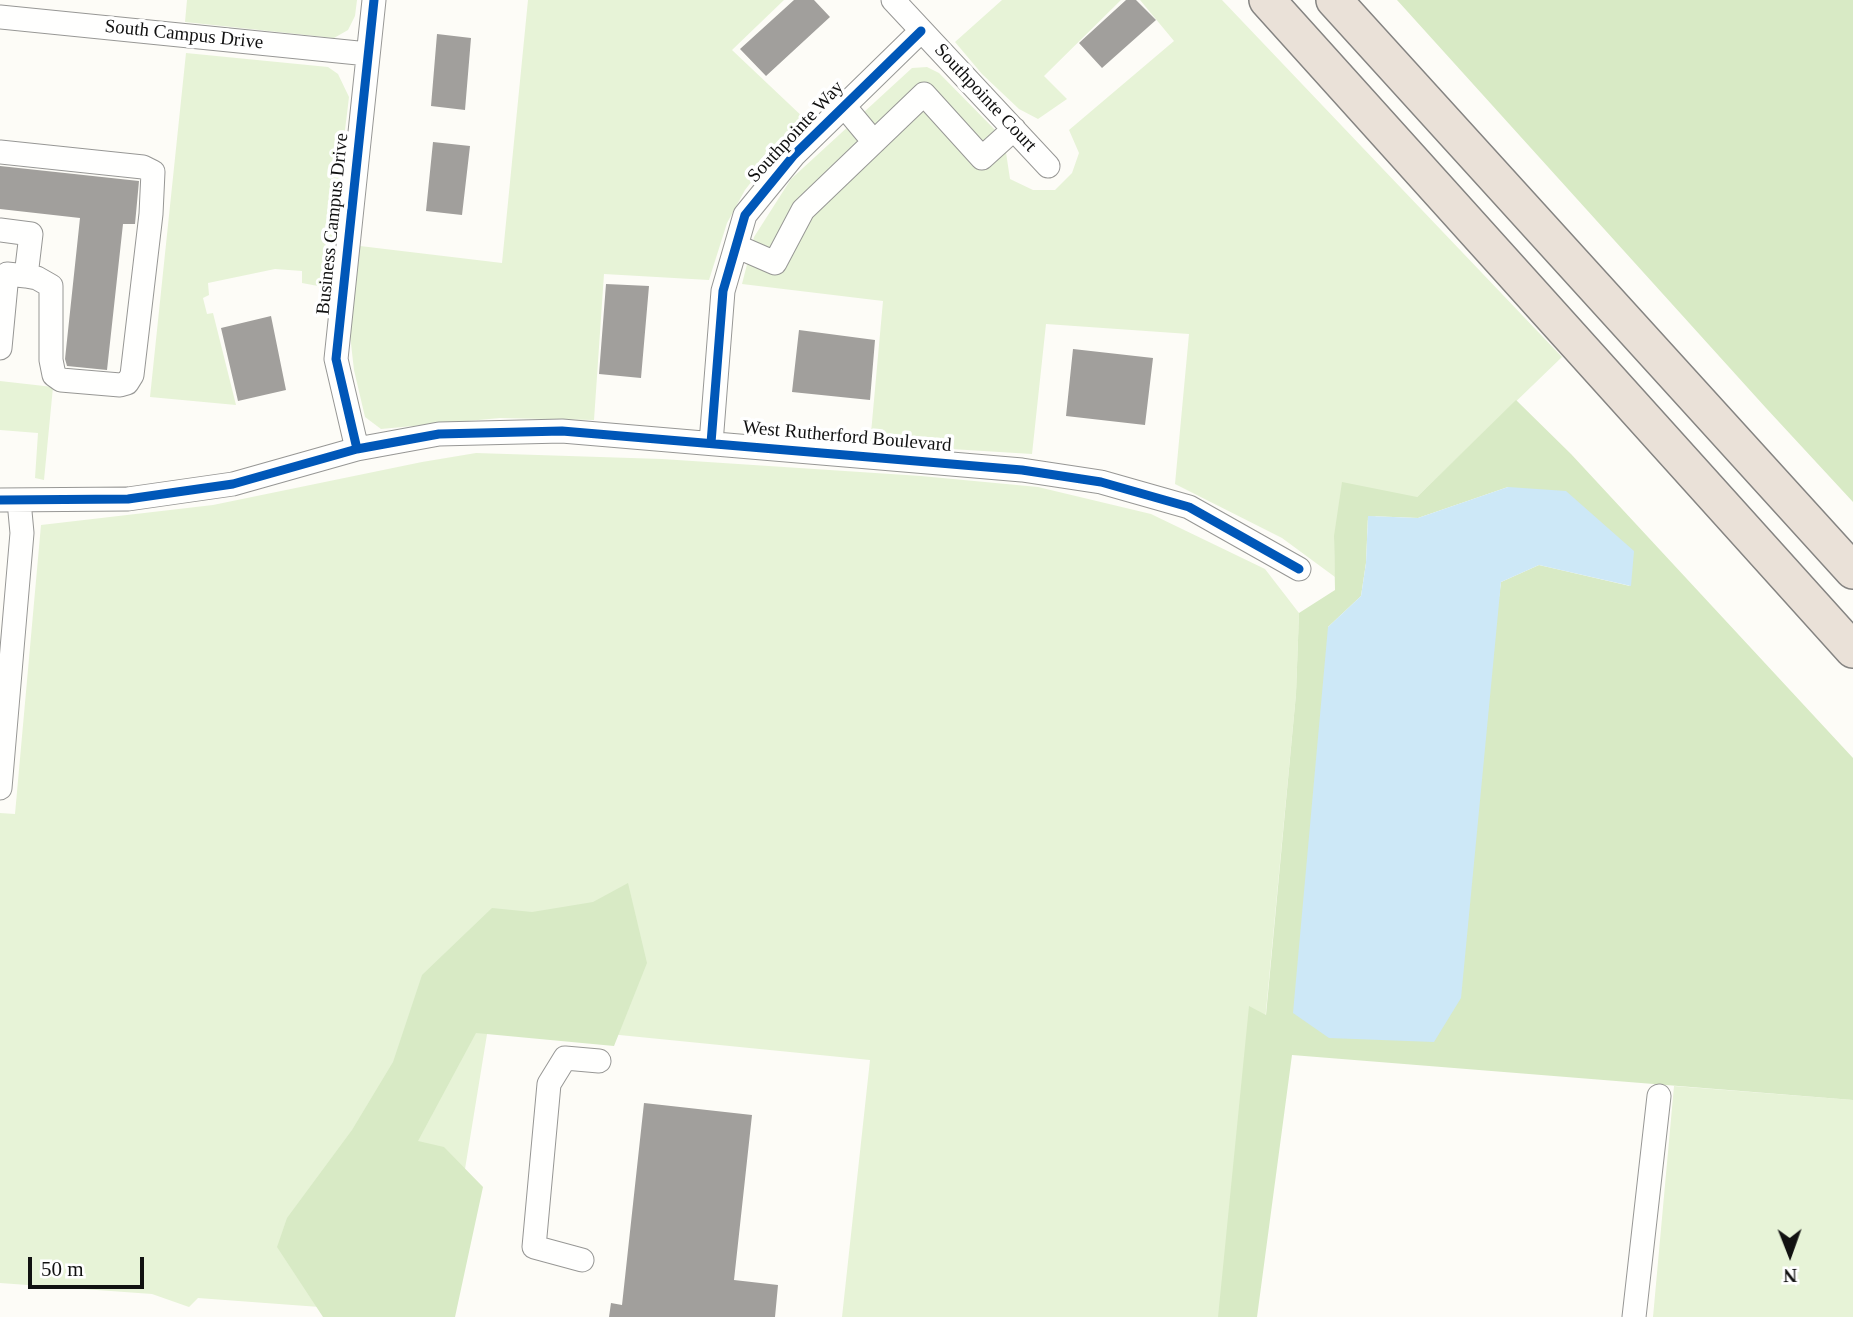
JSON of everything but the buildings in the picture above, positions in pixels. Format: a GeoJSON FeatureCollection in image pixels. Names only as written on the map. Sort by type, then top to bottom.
{"type":"FeatureCollection","features":[{"type":"Feature","properties":{"kind":"highway"},"geometry":{"type":"LineString","coordinates":[[1267,0],[1853,650]]}},
{"type":"Feature","properties":{"kind":"highway"},"geometry":{"type":"LineString","coordinates":[[1334,0],[1853,571]]}},
{"type":"Feature","properties":{"kind":"street","name":"Business Campus Drive"},"geometry":{"type":"LineString","coordinates":[[357,449],[336,359],[374,0]]}},
{"type":"Feature","properties":{"kind":"street","name":"Southpointe Court"},"geometry":{"type":"LineString","coordinates":[[893,0],[1048,166]]}},
{"type":"Feature","properties":{"kind":"street","name":"South Campus Drive"},"geometry":{"type":"LineString","coordinates":[[0,17],[368,54]]}},
{"type":"Feature","properties":{"kind":"street","name":"Southpointe Way"},"geometry":{"type":"LineString","coordinates":[[711,443],[723,291],[745,215],[794,155],[921,31]]}},
{"type":"Feature","properties":{"kind":"street"},"geometry":{"type":"LineString","coordinates":[[736,246],[775,263],[803,210],[924,94],[982,158],[1014,129]]}},
{"type":"Feature","properties":{"kind":"street"},"geometry":{"type":"LineString","coordinates":[[844,106],[874,142]]}},
{"type":"Feature","properties":{"kind":"street"},"geometry":{"type":"LineString","coordinates":[[0,152],[143,167],[153,172],[155,178],[132,374],[127,383],[120,385],[61,380],[54,375],[51,360],[51,286],[37,278],[11,275]]}},
{"type":"Feature","properties":{"kind":"street"},"geometry":{"type":"LineString","coordinates":[[0,230],[31,234],[11,275],[0,348]]}},
{"type":"Feature","properties":{"kind":"street","name":"West Rutherford Boulevard"},"geometry":{"type":"LineString","coordinates":[[9,501],[128,499],[233,484],[357,449],[439,434],[562,431],[1022,470],[1101,482],[1189,507],[1300,569]]}},
{"type":"Feature","properties":{"kind":"street"},"geometry":{"type":"LineString","coordinates":[[0,788],[3,723],[22,533],[9,501]]}},
{"type":"Feature","properties":{"kind":"street"},"geometry":{"type":"LineString","coordinates":[[582,1260],[534,1247],[549,1084],[565,1058],[598,1061]]}},
{"type":"Feature","properties":{"kind":"street"},"geometry":{"type":"LineString","coordinates":[[1634,1317],[1660,1096]]}},
{"type":"Feature","properties":{"kind":"green space"},"geometry":{"type":"Polygon","coordinates":[[[187,0],[357,0],[355,16],[348,30],[334,38],[185,22],[187,0]]]}},
{"type":"Feature","properties":{"kind":"green space"},"geometry":{"type":"Polygon","coordinates":[[[528,0],[784,0],[732,50],[806,120],[777,149],[745,190],[727,223],[709,280],[604,274],[594,420],[500,418],[381,429],[365,417],[354,370],[350,335],[360,246],[502,263],[528,0]]]}},
{"type":"Feature","properties":{"kind":"green space"},"geometry":{"type":"Polygon","coordinates":[[[1002,0],[1121,0],[1044,76],[1067,99],[1038,119],[1019,109],[982,74],[955,42],[1002,0]]]}},
{"type":"Feature","properties":{"kind":"green space"},"geometry":{"type":"Polygon","coordinates":[[[1140,0],[1222,0],[1562,357],[1417,497],[1334,536],[1335,577],[1282,538],[1175,484],[1189,334],[1046,324],[1032,454],[870,444],[883,301],[742,284],[754,237],[791,179],[912,68],[927,67],[939,73],[1004,139],[1010,179],[1033,190],[1055,190],[1072,173],[1079,153],[1069,130],[1174,41],[1140,0]]]}},
{"type":"Feature","properties":{"kind":"green space"},"geometry":{"type":"Polygon","coordinates":[[[1397,0],[1853,0],[1853,502],[1766,408],[1397,0]]]}},
{"type":"Feature","properties":{"kind":"green space"},"geometry":{"type":"Polygon","coordinates":[[[186,53],[328,67],[338,74],[349,97],[327,279],[318,286],[302,283],[302,271],[275,269],[208,283],[209,295],[203,298],[207,314],[213,313],[236,405],[150,397],[186,53]]]}},
{"type":"Feature","properties":{"kind":"green space"},"geometry":{"type":"Polygon","coordinates":[[[0,381],[53,387],[44,480],[35,478],[38,433],[0,430],[0,381]]]}},
{"type":"Feature","properties":{"kind":"green space"},"geometry":{"type":"Polygon","coordinates":[[[1516,400],[1571,454],[1853,758],[1853,1100],[1292,1055],[1257,1317],[1218,1317],[1249,1006],[1266,1015],[1296,694],[1299,613],[1335,590],[1334,536],[1342,482],[1417,497],[1516,400]],[[1508,487],[1418,518],[1368,516],[1366,563],[1361,596],[1328,627],[1496,621],[1501,582],[1539,565],[1630,586],[1508,487]]]}},
{"type":"Feature","properties":{"kind":"green space"},"geometry":{"type":"Polygon","coordinates":[[[476,453],[662,459],[921,476],[1038,487],[1151,514],[1265,569],[1299,613],[1296,694],[1262,1053],[1222,1317],[842,1317],[870,1060],[489,1022],[441,1316],[198,1298],[189,1307],[152,1294],[0,1283],[0,813],[15,814],[41,525],[213,505],[476,453]]]}},
{"type":"Feature","properties":{"kind":"green space"},"geometry":{"type":"Polygon","coordinates":[[[628,883],[647,963],[614,1046],[476,1033],[418,1141],[444,1147],[483,1187],[455,1317],[323,1317],[277,1247],[287,1218],[352,1130],[393,1062],[422,975],[492,908],[532,912],[593,902],[628,883]]]}},
{"type":"Feature","properties":{"kind":"green space"},"geometry":{"type":"Polygon","coordinates":[[[1674,1086],[1853,1100],[1853,1317],[1653,1317],[1674,1086]]]}},
{"type":"Feature","properties":{"kind":"water"},"geometry":{"type":"Polygon","coordinates":[[[1508,487],[1566,491],[1634,551],[1631,586],[1539,565],[1501,582],[1461,998],[1434,1042],[1329,1038],[1293,1013],[1328,627],[1361,596],[1366,563],[1368,516],[1418,518],[1508,487]]]}},
{"type":"Feature","properties":{"kind":"cycle path"},"geometry":{"type":"LineString","coordinates":[[357,449],[336,359],[374,0]]}},
{"type":"Feature","properties":{"kind":"cycle path"},"geometry":{"type":"LineString","coordinates":[[711,443],[723,291],[745,215],[794,155],[921,31]]}},
{"type":"Feature","properties":{"kind":"cycle path"},"geometry":{"type":"LineString","coordinates":[[0,500],[128,499],[233,484],[357,449],[439,434],[562,431],[1022,470],[1101,482],[1189,507],[1299,569]]}}]}
